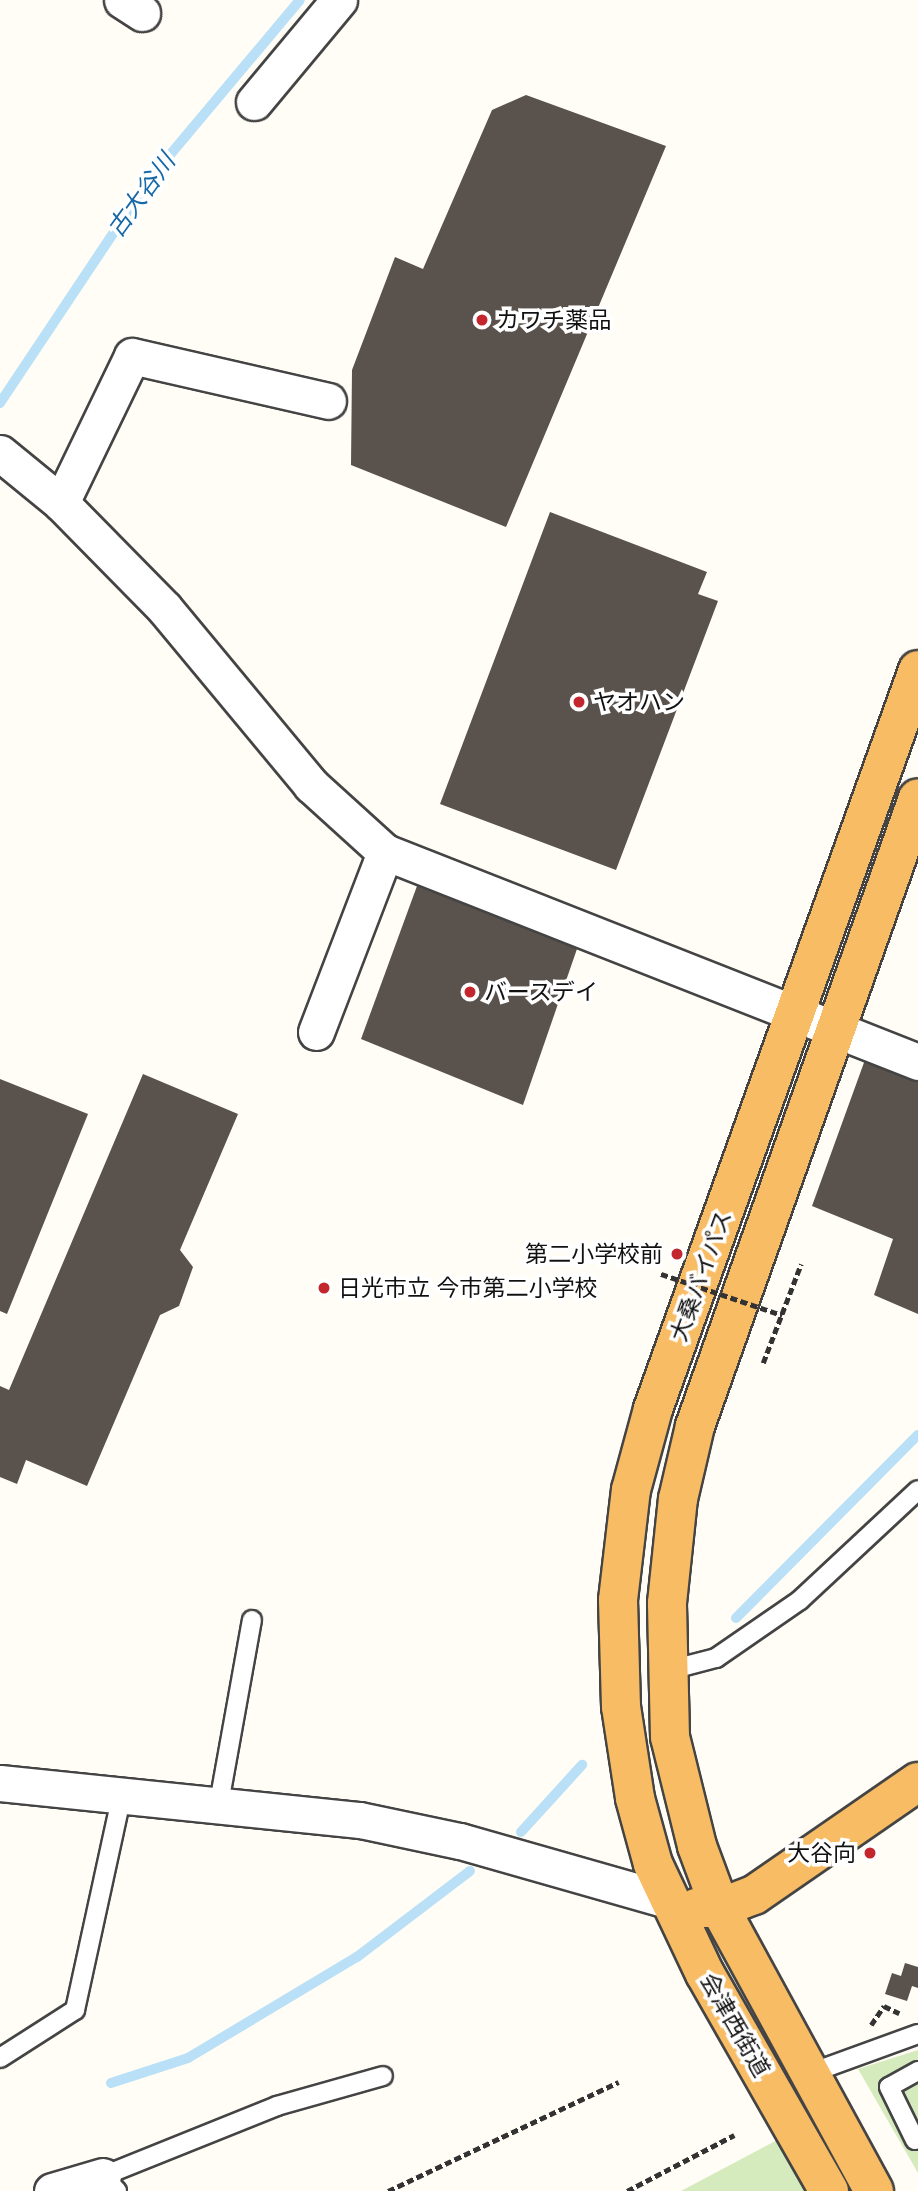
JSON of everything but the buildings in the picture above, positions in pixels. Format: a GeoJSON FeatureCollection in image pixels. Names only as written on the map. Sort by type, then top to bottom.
{"type":"FeatureCollection","features":[{"type":"Feature","properties":{"kind":"highway","name":"大桑バイパス"},"geometry":{"type":"LineString","coordinates":[[670,1901],[644,1837],[621,1707],[622,1546],[653,1409],[918,670]]}},
{"type":"Feature","properties":{"kind":"highway","name":"大桑バイパス"},"geometry":{"type":"LineString","coordinates":[[720,1908],[681,1791],[666,1671],[669,1555],[695,1426],[918,798]]}},
{"type":"Feature","properties":{"kind":"highway"},"geometry":{"type":"LineString","coordinates":[[670,1901],[720,1908],[754,1895],[918,1782]]}},
{"type":"Feature","properties":{"kind":"highway","name":"会津西街道"},"geometry":{"type":"LineString","coordinates":[[670,1901],[829,2191]]}},
{"type":"Feature","properties":{"kind":"highway","name":"会津西街道"},"geometry":{"type":"LineString","coordinates":[[720,1908],[874,2191]]}},
{"type":"Feature","properties":{"kind":"street"},"geometry":{"type":"LineString","coordinates":[[254,102],[339,0]]}},
{"type":"Feature","properties":{"kind":"street"},"geometry":{"type":"LineString","coordinates":[[61,503],[132,356],[328,401]]}},
{"type":"Feature","properties":{"kind":"street"},"geometry":{"type":"LineString","coordinates":[[0,453],[61,503],[166,609],[312,785],[385,852],[918,1062]]}},
{"type":"Feature","properties":{"kind":"street"},"geometry":{"type":"LineString","coordinates":[[316,1032],[385,852]]}},
{"type":"Feature","properties":{"kind":"street"},"geometry":{"type":"LineString","coordinates":[[0,1783],[219,1803],[460,1841],[670,1901]]}},
{"type":"Feature","properties":{"kind":"street"},"geometry":{"type":"LineString","coordinates":[[52,2191],[110,2184]]}},
{"type":"Feature","properties":{"kind":"lane"},"geometry":{"type":"LineString","coordinates":[[666,1671],[716,1658],[800,1600],[918,1490]]}},
{"type":"Feature","properties":{"kind":"lane"},"geometry":{"type":"LineString","coordinates":[[219,1803],[252,1620]]}},
{"type":"Feature","properties":{"kind":"lane"},"geometry":{"type":"LineString","coordinates":[[0,2058],[75,2010],[122,1794]]}},
{"type":"Feature","properties":{"kind":"lane"},"geometry":{"type":"LineString","coordinates":[[814,2085],[918,2034]]}},
{"type":"Feature","properties":{"kind":"lane"},"geometry":{"type":"LineString","coordinates":[[915,2140],[889,2087],[918,2071]]}},
{"type":"Feature","properties":{"kind":"lane"},"geometry":{"type":"LineString","coordinates":[[110,2184],[277,2106],[383,2076]]}},
{"type":"Feature","properties":{"kind":"path"},"geometry":{"type":"LineString","coordinates":[[763,1363],[801,1264]]}},
{"type":"Feature","properties":{"kind":"path"},"geometry":{"type":"LineString","coordinates":[[661,1274],[782,1315]]}},
{"type":"Feature","properties":{"kind":"path"},"geometry":{"type":"LineString","coordinates":[[388,2191],[619,2082]]}},
{"type":"Feature","properties":{"kind":"path"},"geometry":{"type":"LineString","coordinates":[[627,2191],[734,2135]]}},
{"type":"Feature","properties":{"kind":"green space"},"geometry":{"type":"Polygon","coordinates":[[[918,2050],[918,2173],[858,2069],[918,2050]]]}},
{"type":"Feature","properties":{"kind":"green space"},"geometry":{"type":"Polygon","coordinates":[[[783,2137],[813,2191],[681,2191],[783,2137]]]}},
{"type":"Feature","properties":{"kind":"waterway","name":"古大谷川"},"geometry":{"type":"LineString","coordinates":[[0,403],[148,181],[300,0]]}},
{"type":"Feature","properties":{"kind":"waterway"},"geometry":{"type":"LineString","coordinates":[[736,1618],[918,1435]]}},
{"type":"Feature","properties":{"kind":"waterway"},"geometry":{"type":"LineString","coordinates":[[521,1832],[582,1765]]}},
{"type":"Feature","properties":{"kind":"waterway"},"geometry":{"type":"LineString","coordinates":[[111,2083],[188,2058],[357,1957],[470,1871]]}},
{"type":"Feature","properties":{"kind":"place","name":"カワチ薬品"},"geometry":{"type":"Point","coordinates":[482,320]}},
{"type":"Feature","properties":{"kind":"place","name":"ヤオハン"},"geometry":{"type":"Point","coordinates":[579,702]}},
{"type":"Feature","properties":{"kind":"place","name":"バースデイ"},"geometry":{"type":"Point","coordinates":[470,992]}},
{"type":"Feature","properties":{"kind":"place","name":"第二小学校前"},"geometry":{"type":"Point","coordinates":[677,1254]}},
{"type":"Feature","properties":{"kind":"place","name":"日光市立 今市第二小学校"},"geometry":{"type":"Point","coordinates":[324,1288]}},
{"type":"Feature","properties":{"kind":"place","name":"大谷向"},"geometry":{"type":"Point","coordinates":[870,1853]}}]}
